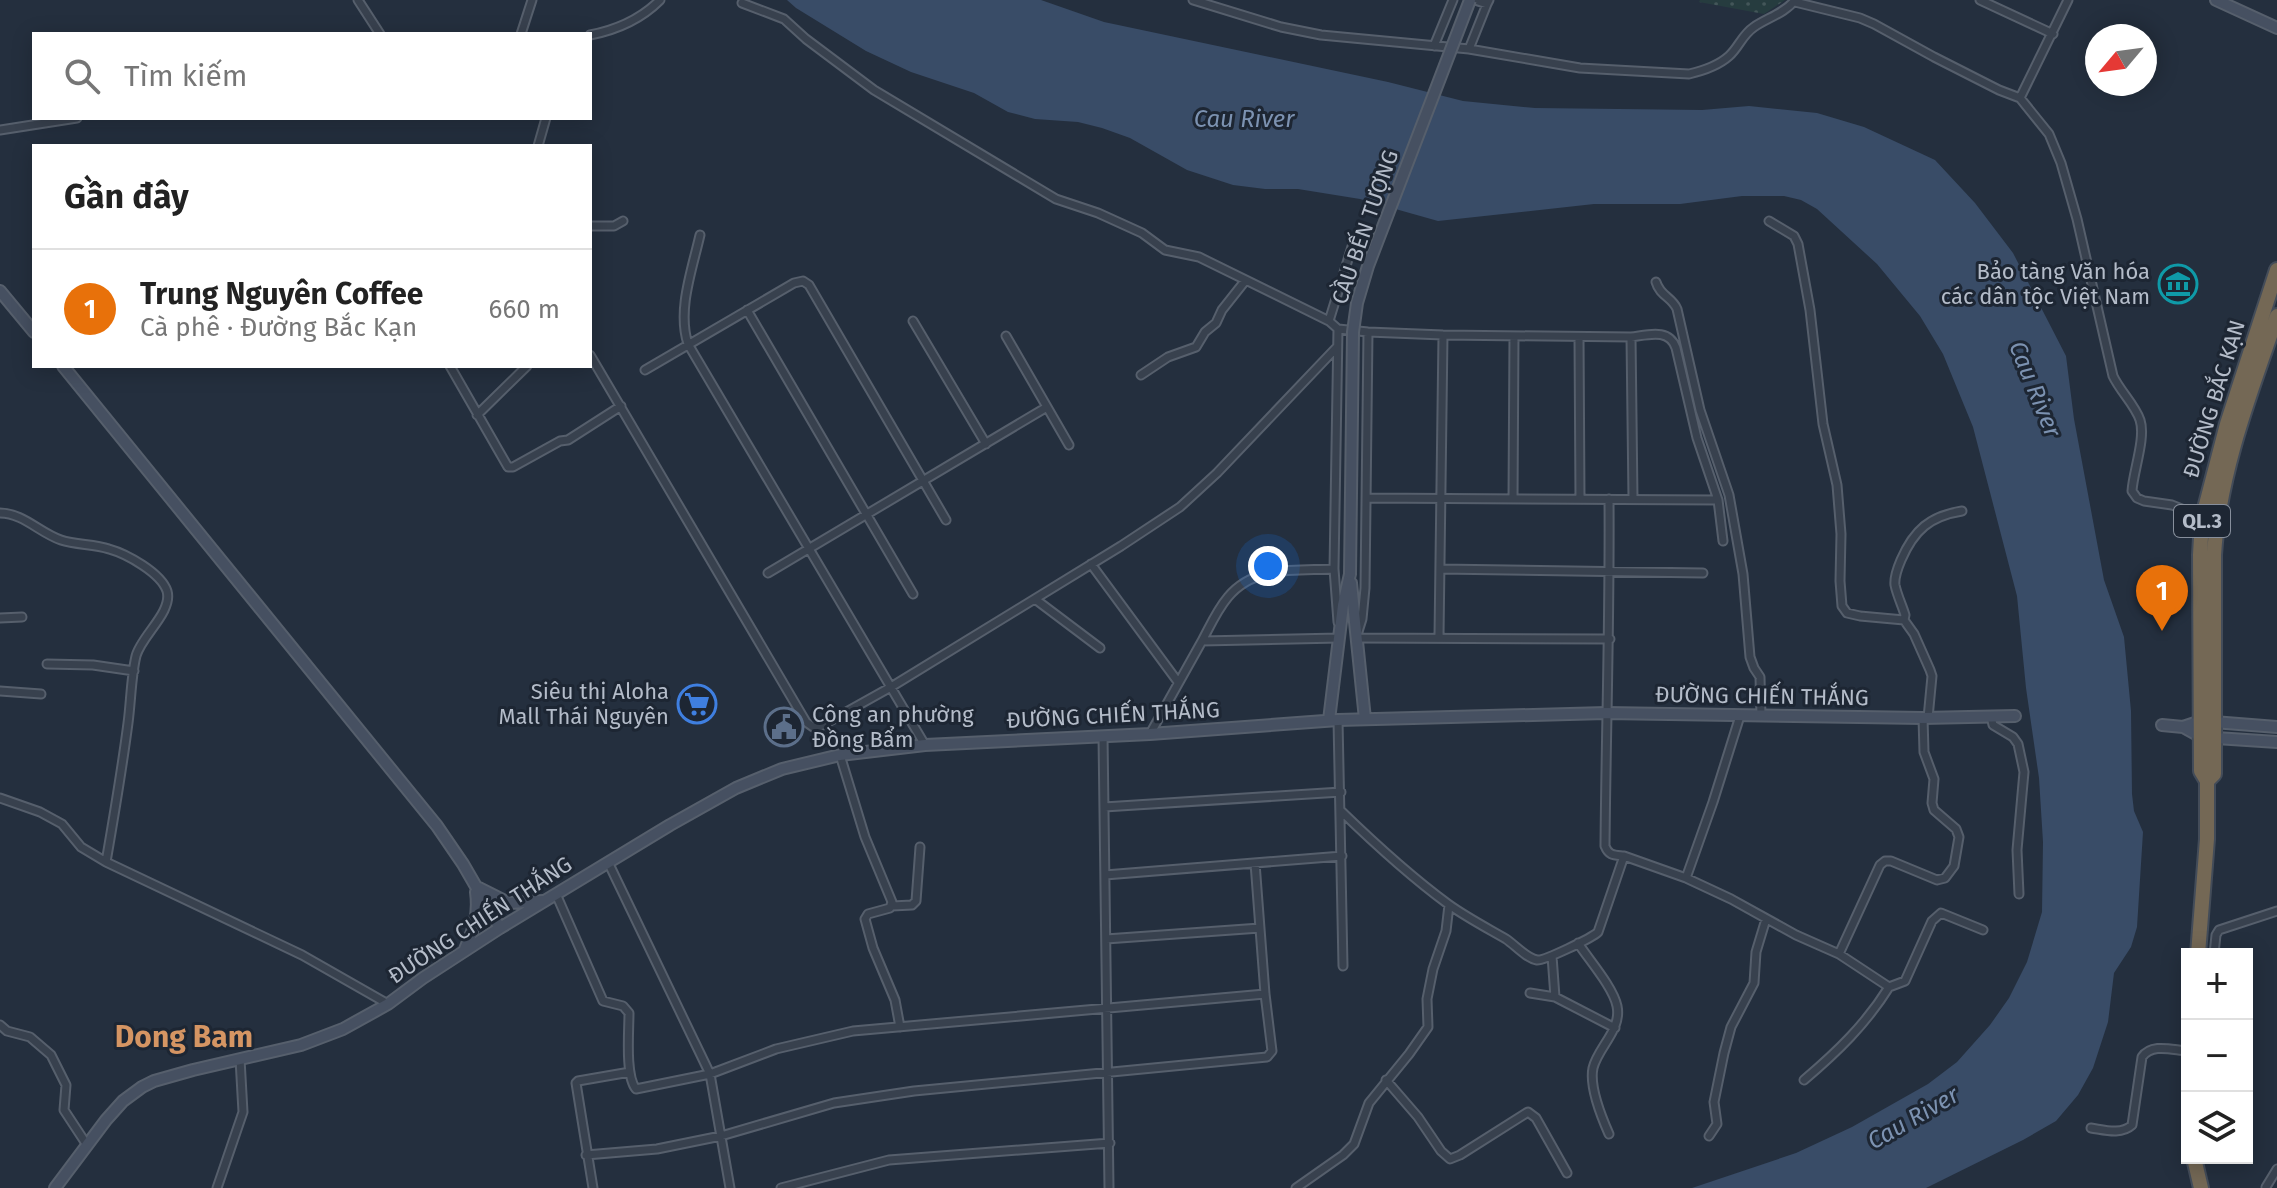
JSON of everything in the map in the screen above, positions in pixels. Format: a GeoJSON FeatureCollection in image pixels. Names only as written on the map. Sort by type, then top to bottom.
{"type":"FeatureCollection","features":[{"type":"Feature","properties":{"kind":"highway","name":"ĐƯỜNG BẮC KẠN"},"geometry":{"type":"LineString","coordinates":[[2209,522],[2227,424],[2277,270]]}},
{"type":"Feature","properties":{"kind":"highway","name":"ĐƯỜNG BẮC KẠN"},"geometry":{"type":"LineString","coordinates":[[2198,948],[2207,839],[2207,781],[2201,771],[2208,738],[2200,555],[2277,316]]}},
{"type":"Feature","properties":{"kind":"highway"},"geometry":{"type":"LineString","coordinates":[[2195,1164],[2201,1188]]}},
{"type":"Feature","properties":{"kind":"main road","name":"CẦU BẾN TƯỢNG"},"geometry":{"type":"LineString","coordinates":[[1350,574],[1353,347],[1357,303],[1368,266],[1472,0]]}},
{"type":"Feature","properties":{"kind":"main road"},"geometry":{"type":"LineString","coordinates":[[2216,0],[2277,28]]}},
{"type":"Feature","properties":{"kind":"main road"},"geometry":{"type":"LineString","coordinates":[[0,291],[32,330]]}},
{"type":"Feature","properties":{"kind":"main road"},"geometry":{"type":"LineString","coordinates":[[65,368],[437,826],[500,928]]}},
{"type":"Feature","properties":{"kind":"main road"},"geometry":{"type":"LineString","coordinates":[[1350,574],[1365,719]]}},
{"type":"Feature","properties":{"kind":"main road"},"geometry":{"type":"LineString","coordinates":[[1334,720],[1339,638],[1350,574]]}},
{"type":"Feature","properties":{"kind":"main road","name":"ĐƯỜNG CHIẾN THẮNG"},"geometry":{"type":"LineString","coordinates":[[55,1188],[123,1101],[142,1087],[154,1081],[320,1038],[388,1004],[500,928],[736,788],[782,769],[840,755],[925,745],[1150,734],[1334,720],[1606,713],[1925,718],[2015,716]]}},
{"type":"Feature","properties":{"kind":"main road"},"geometry":{"type":"LineString","coordinates":[[2162,725],[2183,727],[2208,722],[2277,727]]}},
{"type":"Feature","properties":{"kind":"main road"},"geometry":{"type":"LineString","coordinates":[[2183,727],[2208,738],[2277,742]]}},
{"type":"Feature","properties":{"kind":"main road"},"geometry":{"type":"LineString","coordinates":[[476,886],[509,903],[545,901]]}},
{"type":"Feature","properties":{"kind":"main road"},"geometry":{"type":"LineString","coordinates":[[464,951],[475,927],[478,905],[476,886]]}},
{"type":"Feature","properties":{"kind":"street"},"geometry":{"type":"LineString","coordinates":[[358,0],[379,32]]}},
{"type":"Feature","properties":{"kind":"street"},"geometry":{"type":"LineString","coordinates":[[522,32],[532,0]]}},
{"type":"Feature","properties":{"kind":"street"},"geometry":{"type":"LineString","coordinates":[[592,35],[623,26],[660,0]]}},
{"type":"Feature","properties":{"kind":"street"},"geometry":{"type":"LineString","coordinates":[[1193,0],[1281,27],[1321,35],[1469,49],[1580,68],[1689,74],[1730,55],[1743,35],[1795,1],[1874,24],[2020,98],[2044,127],[2054,145],[2077,219],[2113,376],[2141,425],[2132,491],[2137,498],[2172,505],[2209,522]]}},
{"type":"Feature","properties":{"kind":"street"},"geometry":{"type":"LineString","coordinates":[[1434,46],[1453,0]]}},
{"type":"Feature","properties":{"kind":"street"},"geometry":{"type":"LineString","coordinates":[[1469,49],[1488,2],[1472,0]]}},
{"type":"Feature","properties":{"kind":"street"},"geometry":{"type":"LineString","coordinates":[[1980,0],[2053,34]]}},
{"type":"Feature","properties":{"kind":"street"},"geometry":{"type":"LineString","coordinates":[[2020,98],[2068,0]]}},
{"type":"Feature","properties":{"kind":"street"},"geometry":{"type":"LineString","coordinates":[[742,3],[784,19],[874,90],[1056,199],[1098,213],[1142,233],[1165,250],[1199,257],[1329,321],[1338,329],[1443,335],[1667,336],[1673,340],[1697,438],[1718,500],[1723,541]]}},
{"type":"Feature","properties":{"kind":"street"},"geometry":{"type":"LineString","coordinates":[[0,130],[64,120]]}},
{"type":"Feature","properties":{"kind":"street"},"geometry":{"type":"LineString","coordinates":[[539,144],[545,120]]}},
{"type":"Feature","properties":{"kind":"street"},"geometry":{"type":"LineString","coordinates":[[592,226],[614,226],[623,221]]}},
{"type":"Feature","properties":{"kind":"street"},"geometry":{"type":"LineString","coordinates":[[1769,221],[1794,236],[1806,282],[1823,424],[1837,485],[1842,606],[1847,613],[1860,616],[1904,620]]}},
{"type":"Feature","properties":{"kind":"street"},"geometry":{"type":"LineString","coordinates":[[700,235],[683,317],[688,344],[925,745]]}},
{"type":"Feature","properties":{"kind":"street"},"geometry":{"type":"LineString","coordinates":[[1329,321],[1354,240]]}},
{"type":"Feature","properties":{"kind":"street"},"geometry":{"type":"LineString","coordinates":[[645,370],[794,283],[803,281],[809,285],[946,520]]}},
{"type":"Feature","properties":{"kind":"street"},"geometry":{"type":"LineString","coordinates":[[1141,375],[1178,352],[1196,347],[1245,281]]}},
{"type":"Feature","properties":{"kind":"street"},"geometry":{"type":"LineString","coordinates":[[1656,282],[1661,293],[1675,303],[1704,425],[1729,495],[1743,574],[1750,657],[1760,677],[1761,716]]}},
{"type":"Feature","properties":{"kind":"street"},"geometry":{"type":"LineString","coordinates":[[747,310],[913,594]]}},
{"type":"Feature","properties":{"kind":"street"},"geometry":{"type":"LineString","coordinates":[[913,321],[986,444]]}},
{"type":"Feature","properties":{"kind":"street"},"geometry":{"type":"LineString","coordinates":[[1202,641],[1339,638],[1334,569],[1338,329]]}},
{"type":"Feature","properties":{"kind":"street"},"geometry":{"type":"LineString","coordinates":[[1368,332],[1365,596],[1356,638],[1610,639]]}},
{"type":"Feature","properties":{"kind":"street"},"geometry":{"type":"LineString","coordinates":[[1439,637],[1443,335]]}},
{"type":"Feature","properties":{"kind":"street"},"geometry":{"type":"LineString","coordinates":[[1006,336],[1069,445]]}},
{"type":"Feature","properties":{"kind":"street"},"geometry":{"type":"LineString","coordinates":[[1513,499],[1514,336]]}},
{"type":"Feature","properties":{"kind":"street"},"geometry":{"type":"LineString","coordinates":[[1579,337],[1580,499]]}},
{"type":"Feature","properties":{"kind":"street"},"geometry":{"type":"LineString","coordinates":[[1631,337],[1633,499]]}},
{"type":"Feature","properties":{"kind":"street"},"geometry":{"type":"LineString","coordinates":[[592,358],[806,722],[813,727],[823,725],[891,687],[1180,507],[1221,469],[1337,347]]}},
{"type":"Feature","properties":{"kind":"street"},"geometry":{"type":"LineString","coordinates":[[451,368],[508,467],[568,440],[621,406]]}},
{"type":"Feature","properties":{"kind":"street"},"geometry":{"type":"LineString","coordinates":[[477,415],[525,368]]}},
{"type":"Feature","properties":{"kind":"street"},"geometry":{"type":"LineString","coordinates":[[768,573],[1047,407]]}},
{"type":"Feature","properties":{"kind":"street"},"geometry":{"type":"LineString","coordinates":[[1367,498],[1718,500]]}},
{"type":"Feature","properties":{"kind":"street"},"geometry":{"type":"LineString","coordinates":[[1609,499],[1607,852],[1686,878],[1839,954],[1889,987]]}},
{"type":"Feature","properties":{"kind":"street"},"geometry":{"type":"LineString","coordinates":[[1839,954],[1880,865],[1885,861],[1937,880],[1945,878],[1954,866],[1959,837],[1956,829],[1934,810],[1934,779],[1924,752],[1925,718],[1932,676],[1914,634],[1904,620],[1895,580],[1903,555],[1922,528],[1945,514],[1962,511]]}},
{"type":"Feature","properties":{"kind":"street"},"geometry":{"type":"LineString","coordinates":[[0,513],[14,515],[65,541],[122,553],[162,581],[167,590],[167,602],[160,617],[137,651],[106,862]]}},
{"type":"Feature","properties":{"kind":"street"},"geometry":{"type":"LineString","coordinates":[[1091,564],[1178,682]]}},
{"type":"Feature","properties":{"kind":"street"},"geometry":{"type":"LineString","coordinates":[[1150,734],[1229,596],[1256,576],[1268,572],[1334,569]]}},
{"type":"Feature","properties":{"kind":"street"},"geometry":{"type":"LineString","coordinates":[[1440,569],[1703,573]]}},
{"type":"Feature","properties":{"kind":"street"},"geometry":{"type":"LineString","coordinates":[[1035,599],[1100,648]]}},
{"type":"Feature","properties":{"kind":"street"},"geometry":{"type":"LineString","coordinates":[[0,618],[22,617]]}},
{"type":"Feature","properties":{"kind":"street"},"geometry":{"type":"LineString","coordinates":[[47,664],[93,665],[134,671]]}},
{"type":"Feature","properties":{"kind":"street"},"geometry":{"type":"LineString","coordinates":[[0,691],[41,694]]}},
{"type":"Feature","properties":{"kind":"street"},"geometry":{"type":"LineString","coordinates":[[1686,878],[1740,716]]}},
{"type":"Feature","properties":{"kind":"street"},"geometry":{"type":"LineString","coordinates":[[1991,716],[1993,725],[2013,737],[2018,744],[2024,772],[2017,836],[2019,894]]}},
{"type":"Feature","properties":{"kind":"street"},"geometry":{"type":"LineString","coordinates":[[1334,720],[1341,792],[1343,966]]}},
{"type":"Feature","properties":{"kind":"street"},"geometry":{"type":"LineString","coordinates":[[1103,736],[1109,1188]]}},
{"type":"Feature","properties":{"kind":"street"},"geometry":{"type":"LineString","coordinates":[[840,755],[865,837],[892,906]]}},
{"type":"Feature","properties":{"kind":"street"},"geometry":{"type":"LineString","coordinates":[[1104,807],[1341,792]]}},
{"type":"Feature","properties":{"kind":"street"},"geometry":{"type":"LineString","coordinates":[[0,798],[40,812],[62,824],[81,847],[106,862],[302,955],[388,1004]]}},
{"type":"Feature","properties":{"kind":"street"},"geometry":{"type":"LineString","coordinates":[[1341,811],[1374,844],[1449,905],[1534,959],[1552,956],[1598,932],[1624,856]]}},
{"type":"Feature","properties":{"kind":"street"},"geometry":{"type":"LineString","coordinates":[[900,1027],[895,1000],[873,948],[865,919],[868,914],[892,906],[912,905],[916,901],[920,847]]}},
{"type":"Feature","properties":{"kind":"street"},"geometry":{"type":"LineString","coordinates":[[1105,875],[1342,856]]}},
{"type":"Feature","properties":{"kind":"street"},"geometry":{"type":"LineString","coordinates":[[608,862],[710,1074],[730,1188]]}},
{"type":"Feature","properties":{"kind":"street"},"geometry":{"type":"LineString","coordinates":[[586,1155],[657,1149],[721,1136],[834,1103],[914,1091],[1270,1056],[1255,863]]}},
{"type":"Feature","properties":{"kind":"street"},"geometry":{"type":"LineString","coordinates":[[556,894],[603,1001],[623,1006],[629,1013],[630,1072],[636,1089],[710,1074],[776,1049],[853,1031],[1265,994]]}},
{"type":"Feature","properties":{"kind":"street"},"geometry":{"type":"LineString","coordinates":[[1296,1188],[1354,1144],[1365,1110],[1428,1027],[1427,999],[1446,931],[1449,905]]}},
{"type":"Feature","properties":{"kind":"street"},"geometry":{"type":"LineString","coordinates":[[2215,948],[2219,930],[2277,911]]}},
{"type":"Feature","properties":{"kind":"street"},"geometry":{"type":"LineString","coordinates":[[1804,1080],[1866,1022],[1889,987],[1905,981],[1932,921],[1941,913],[1983,930]]}},
{"type":"Feature","properties":{"kind":"street"},"geometry":{"type":"LineString","coordinates":[[1709,1136],[1717,1124],[1714,1102],[1724,1053],[1734,1020],[1754,983],[1756,952],[1766,919]]}},
{"type":"Feature","properties":{"kind":"street"},"geometry":{"type":"LineString","coordinates":[[1106,939],[1260,928]]}},
{"type":"Feature","properties":{"kind":"street"},"geometry":{"type":"LineString","coordinates":[[1578,943],[1615,998],[1618,1010],[1615,1028],[1593,1071],[1597,1102],[1609,1134]]}},
{"type":"Feature","properties":{"kind":"street"},"geometry":{"type":"LineString","coordinates":[[1552,956],[1555,997]]}},
{"type":"Feature","properties":{"kind":"street"},"geometry":{"type":"LineString","coordinates":[[1530,993],[1555,997],[1615,1028]]}},
{"type":"Feature","properties":{"kind":"street"},"geometry":{"type":"LineString","coordinates":[[0,1025],[7,1031],[30,1037],[51,1055],[66,1085],[64,1110],[87,1145]]}},
{"type":"Feature","properties":{"kind":"street"},"geometry":{"type":"LineString","coordinates":[[2091,1128],[2122,1131],[2132,1125],[2142,1057],[2152,1048],[2181,1050]]}},
{"type":"Feature","properties":{"kind":"street"},"geometry":{"type":"LineString","coordinates":[[217,1188],[243,1112],[240,1059]]}},
{"type":"Feature","properties":{"kind":"street"},"geometry":{"type":"LineString","coordinates":[[593,1188],[576,1083],[630,1072]]}},
{"type":"Feature","properties":{"kind":"street"},"geometry":{"type":"LineString","coordinates":[[1386,1080],[1450,1159],[1528,1112],[1536,1118],[1567,1173]]}},
{"type":"Feature","properties":{"kind":"street"},"geometry":{"type":"LineString","coordinates":[[781,1188],[889,1160],[1110,1143]]}},
{"type":"Feature","properties":{"kind":"street"},"geometry":{"type":"LineString","coordinates":[[2266,1187],[2277,1169]]}},
{"type":"Feature","properties":{"kind":"green space"},"geometry":{"type":"Polygon","coordinates":[[[1700,0],[1785,0],[1764,14],[1700,0]]]}},
{"type":"Feature","properties":{"kind":"water","name":"Cau River"},"geometry":{"type":"Polygon","coordinates":[[[787,0],[1041,0],[1104,22],[1388,82],[1463,101],[1535,108],[1702,110],[1749,106],[1817,113],[1864,127],[1935,160],[1975,203],[2013,253],[2066,356],[2074,419],[2104,580],[2124,637],[2131,711],[2132,794],[2134,811],[2143,832],[2137,927],[2131,947],[2114,973],[2108,1022],[2093,1068],[2078,1095],[2056,1121],[1926,1188],[1692,1188],[1796,1153],[1852,1127],[1928,1084],[1957,1062],[2009,998],[2027,962],[2042,912],[2043,842],[2039,778],[2017,596],[1973,427],[1943,354],[1920,316],[1877,264],[1817,209],[1801,200],[1784,196],[1742,196],[1680,204],[1594,204],[1438,221],[1360,199],[1298,189],[1233,185],[1187,170],[1130,138],[1102,128],[1008,112],[974,93],[911,72],[866,51],[787,0]]]}},
{"type":"Feature","properties":{"kind":"place","name":"Bảo tàng Văn hóa các dân tộc Việt Nam"},"geometry":{"type":"Point","coordinates":[2178,284]}},
{"type":"Feature","properties":{"kind":"place","name":"Trung Nguyên Coffee"},"geometry":{"type":"Point","coordinates":[2162,631]}},
{"type":"Feature","properties":{"kind":"place","name":"Siêu thị Aloha Mall Thái Nguyên"},"geometry":{"type":"Point","coordinates":[697,704]}},
{"type":"Feature","properties":{"kind":"place","name":"Công an phường Đồng Bẩm"},"geometry":{"type":"Point","coordinates":[784,727]}},
{"type":"Feature","properties":{"kind":"district","name":"Dong Bam"},"geometry":{"type":"Point","coordinates":[184,1037]}}]}
